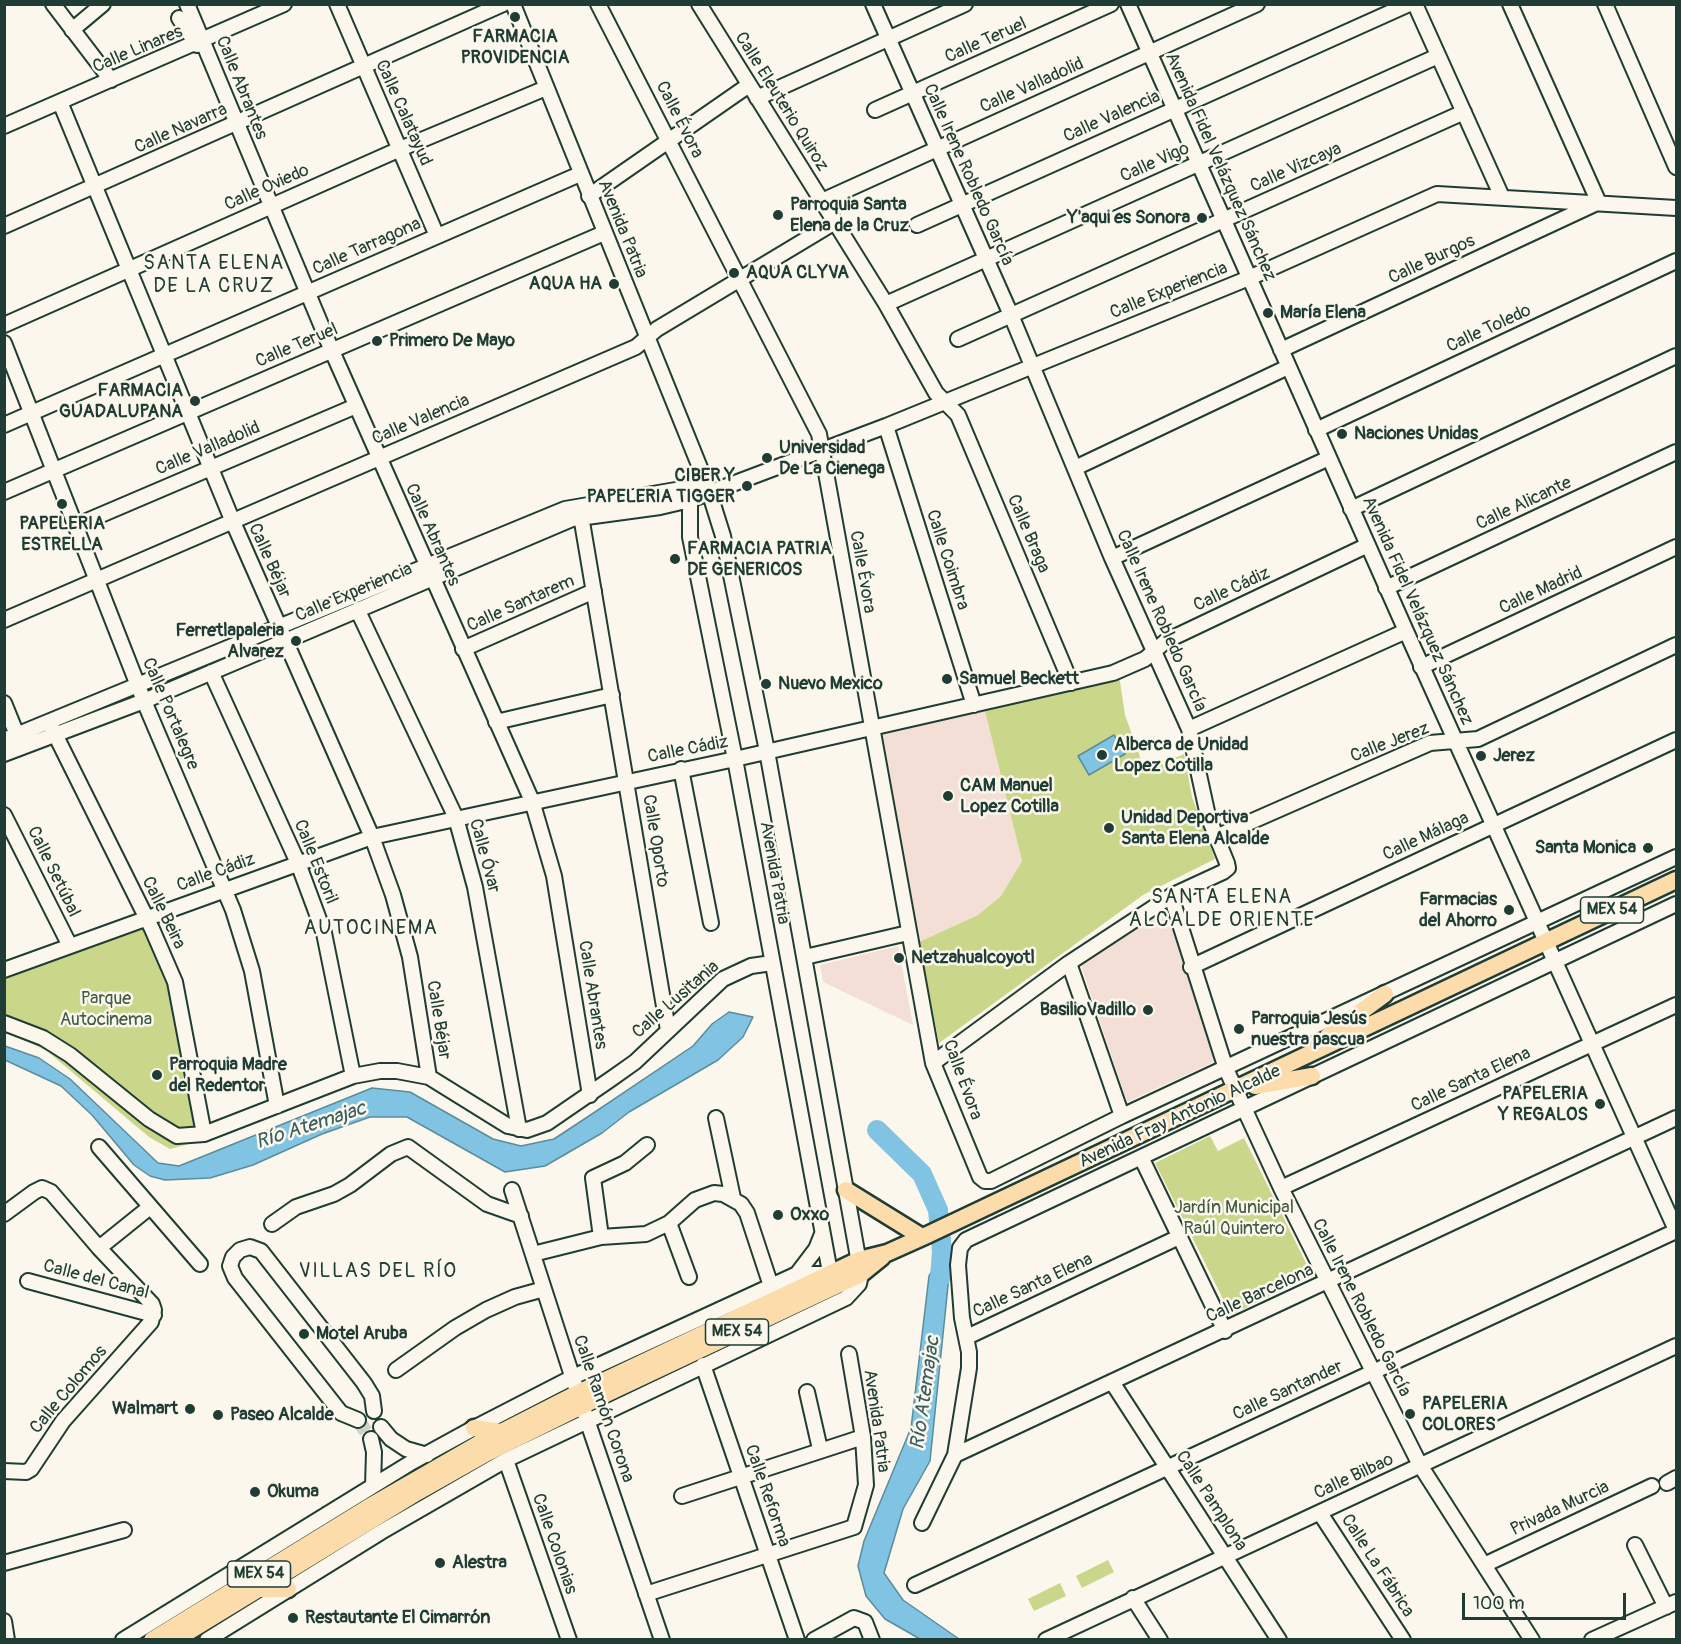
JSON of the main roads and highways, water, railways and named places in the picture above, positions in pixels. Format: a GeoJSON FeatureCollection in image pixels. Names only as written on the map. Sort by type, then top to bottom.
{"type":"FeatureCollection","features":[{"type":"Feature","properties":{"kind":"main road","name":"Avenida Fray Antonio Alcalde"},"geometry":{"type":"LineString","coordinates":[[580,1399],[1677,880]]}},
{"type":"Feature","properties":{"kind":"main road"},"geometry":{"type":"LineString","coordinates":[[1300,1058],[1385,994]]}},
{"type":"Feature","properties":{"kind":"main road"},"geometry":{"type":"LineString","coordinates":[[1234,1090],[1312,1076]]}},
{"type":"Feature","properties":{"kind":"main road"},"geometry":{"type":"LineString","coordinates":[[846,1190],[923,1236]]}},
{"type":"Feature","properties":{"kind":"main road","name":"MEX 54"},"geometry":{"type":"LineString","coordinates":[[152,1640],[367,1508],[501,1432],[580,1399]]}},
{"type":"Feature","properties":{"kind":"main road","name":"MEX 54"},"geometry":{"type":"LineString","coordinates":[[175,1640],[418,1492],[580,1399]]}},
{"type":"Feature","properties":{"kind":"main road"},"geometry":{"type":"LineString","coordinates":[[474,1428],[501,1432]]}},
{"type":"Feature","properties":{"kind":"main road"},"geometry":{"type":"LineString","coordinates":[[258,1589],[288,1589]]}},
{"type":"Feature","properties":{"kind":"water","name":"Alberca de Unidad Lopez Cotilla"},"geometry":{"type":"Polygon","coordinates":[[[1114,735],[1125,754],[1089,775],[1078,756],[1114,735]]]}},
{"type":"Feature","properties":{"kind":"water"},"geometry":{"type":"Polygon","coordinates":[[[729,1012],[753,1017],[743,1037],[718,1060],[629,1112],[602,1133],[545,1166],[505,1172],[407,1117],[370,1117],[322,1134],[253,1165],[210,1178],[165,1180],[150,1176],[134,1165],[92,1115],[61,1086],[5,1060],[5,1046],[39,1058],[70,1079],[158,1163],[179,1166],[372,1088],[410,1092],[493,1139],[521,1146],[554,1139],[693,1046],[712,1024],[729,1012]]]}},
{"type":"Feature","properties":{"kind":"water"},"geometry":{"type":"Polygon","coordinates":[[[942,1251],[949,1276],[930,1461],[903,1509],[884,1573],[903,1600],[959,1639],[920,1639],[885,1619],[866,1596],[858,1566],[864,1541],[911,1428],[929,1276],[942,1251]]]}},
{"type":"Feature","properties":{"kind":"waterway","name":"Río Atemajac"},"geometry":{"type":"LineString","coordinates":[[877,1130],[922,1174],[938,1210],[942,1251],[940,1278]]}},
{"type":"Feature","properties":{"kind":"tunnel"},"geometry":{"type":"LineString","coordinates":[[358,1420],[371,1439]]}},
{"type":"Feature","properties":{"kind":"place","name":"FARMACIA PROVIDENCIA"},"geometry":{"type":"Point","coordinates":[515,17]}},
{"type":"Feature","properties":{"kind":"place","name":"Parroquia Santa Elena de la Cruz"},"geometry":{"type":"Point","coordinates":[778,215]}},
{"type":"Feature","properties":{"kind":"place","name":"Y'aqui es Sonora"},"geometry":{"type":"Point","coordinates":[1202,218]}},
{"type":"Feature","properties":{"kind":"place","name":"AQUA CLYVA"},"geometry":{"type":"Point","coordinates":[734,273]}},
{"type":"Feature","properties":{"kind":"place","name":"AQUA HA"},"geometry":{"type":"Point","coordinates":[614,284]}},
{"type":"Feature","properties":{"kind":"place","name":"María Elena"},"geometry":{"type":"Point","coordinates":[1268,313]}},
{"type":"Feature","properties":{"kind":"place","name":"Primero De Mayo"},"geometry":{"type":"Point","coordinates":[377,341]}},
{"type":"Feature","properties":{"kind":"place","name":"FARMACIA GUADALUPANA"},"geometry":{"type":"Point","coordinates":[195,401]}},
{"type":"Feature","properties":{"kind":"place","name":"Naciones Unidas"},"geometry":{"type":"Point","coordinates":[1342,434]}},
{"type":"Feature","properties":{"kind":"place","name":"Universidad De La Cienega"},"geometry":{"type":"Point","coordinates":[767,458]}},
{"type":"Feature","properties":{"kind":"place","name":"CIBER Y PAPELERIA TIGGER"},"geometry":{"type":"Point","coordinates":[747,486]}},
{"type":"Feature","properties":{"kind":"place","name":"PAPELERIA ESTRELLA"},"geometry":{"type":"Point","coordinates":[62,504]}},
{"type":"Feature","properties":{"kind":"place","name":"FARMACIA PATRIA DE GENERICOS"},"geometry":{"type":"Point","coordinates":[675,559]}},
{"type":"Feature","properties":{"kind":"place","name":"Ferretlapaleria Alvarez"},"geometry":{"type":"Point","coordinates":[296,641]}},
{"type":"Feature","properties":{"kind":"place","name":"Samuel Beckett"},"geometry":{"type":"Point","coordinates":[947,679]}},
{"type":"Feature","properties":{"kind":"place","name":"Nuevo Mexico"},"geometry":{"type":"Point","coordinates":[766,684]}},
{"type":"Feature","properties":{"kind":"place","name":"Alberca de Unidad Lopez Cotilla"},"geometry":{"type":"Point","coordinates":[1102,755]}},
{"type":"Feature","properties":{"kind":"place","name":"Jerez"},"geometry":{"type":"Point","coordinates":[1481,756]}},
{"type":"Feature","properties":{"kind":"place","name":"CAM Manuel Lopez Cotilla"},"geometry":{"type":"Point","coordinates":[948,796]}},
{"type":"Feature","properties":{"kind":"place","name":"Unidad Deportiva Santa Elena Alcalde"},"geometry":{"type":"Point","coordinates":[1109,828]}},
{"type":"Feature","properties":{"kind":"place","name":"Santa Monica"},"geometry":{"type":"Point","coordinates":[1648,848]}},
{"type":"Feature","properties":{"kind":"place","name":"Farmacias del Ahorro"},"geometry":{"type":"Point","coordinates":[1509,910]}},
{"type":"Feature","properties":{"kind":"place","name":"Netzahualcoyotl"},"geometry":{"type":"Point","coordinates":[899,958]}},
{"type":"Feature","properties":{"kind":"place","name":"BasilioVadillo"},"geometry":{"type":"Point","coordinates":[1148,1010]}},
{"type":"Feature","properties":{"kind":"place","name":"Parroquia Jesús nuestra pascua"},"geometry":{"type":"Point","coordinates":[1239,1029]}},
{"type":"Feature","properties":{"kind":"place","name":"Parroquia Madre del Redentor"},"geometry":{"type":"Point","coordinates":[157,1075]}},
{"type":"Feature","properties":{"kind":"place","name":"PAPELERIA Y REGALOS"},"geometry":{"type":"Point","coordinates":[1600,1104]}},
{"type":"Feature","properties":{"kind":"place","name":"Oxxo"},"geometry":{"type":"Point","coordinates":[778,1215]}},
{"type":"Feature","properties":{"kind":"place","name":"Motel Aruba"},"geometry":{"type":"Point","coordinates":[304,1334]}},
{"type":"Feature","properties":{"kind":"place","name":"Walmart"},"geometry":{"type":"Point","coordinates":[190,1409]}},
{"type":"Feature","properties":{"kind":"place","name":"PAPELERIA COLORES"},"geometry":{"type":"Point","coordinates":[1410,1414]}},
{"type":"Feature","properties":{"kind":"place","name":"Paseo Alcalde"},"geometry":{"type":"Point","coordinates":[218,1415]}},
{"type":"Feature","properties":{"kind":"place","name":"Okuma"},"geometry":{"type":"Point","coordinates":[255,1492]}},
{"type":"Feature","properties":{"kind":"place","name":"Alestra"},"geometry":{"type":"Point","coordinates":[440,1563]}},
{"type":"Feature","properties":{"kind":"place","name":"Restautante El Cimarrón"},"geometry":{"type":"Point","coordinates":[293,1618]}},
{"type":"Feature","properties":{"kind":"district","name":"SANTA ELENA DE LA CRUZ"},"geometry":{"type":"Point","coordinates":[214,276]}},
{"type":"Feature","properties":{"kind":"district","name":"SANTA ELENA ALCALDE ORIENTE"},"geometry":{"type":"Point","coordinates":[1222,910]}},
{"type":"Feature","properties":{"kind":"district","name":"AUTOCINEMA"},"geometry":{"type":"Point","coordinates":[371,929]}},
{"type":"Feature","properties":{"kind":"district","name":"VILLAS DEL RÍO"},"geometry":{"type":"Point","coordinates":[378,1272]}},
{"type":"Feature","properties":{"kind":"park label","name":"Parque Autocinema"},"geometry":{"type":"Point","coordinates":[106,1009]}},
{"type":"Feature","properties":{"kind":"park label","name":"Jardín Municipal Raúl Quintero"},"geometry":{"type":"Point","coordinates":[1234,1218]}}]}
